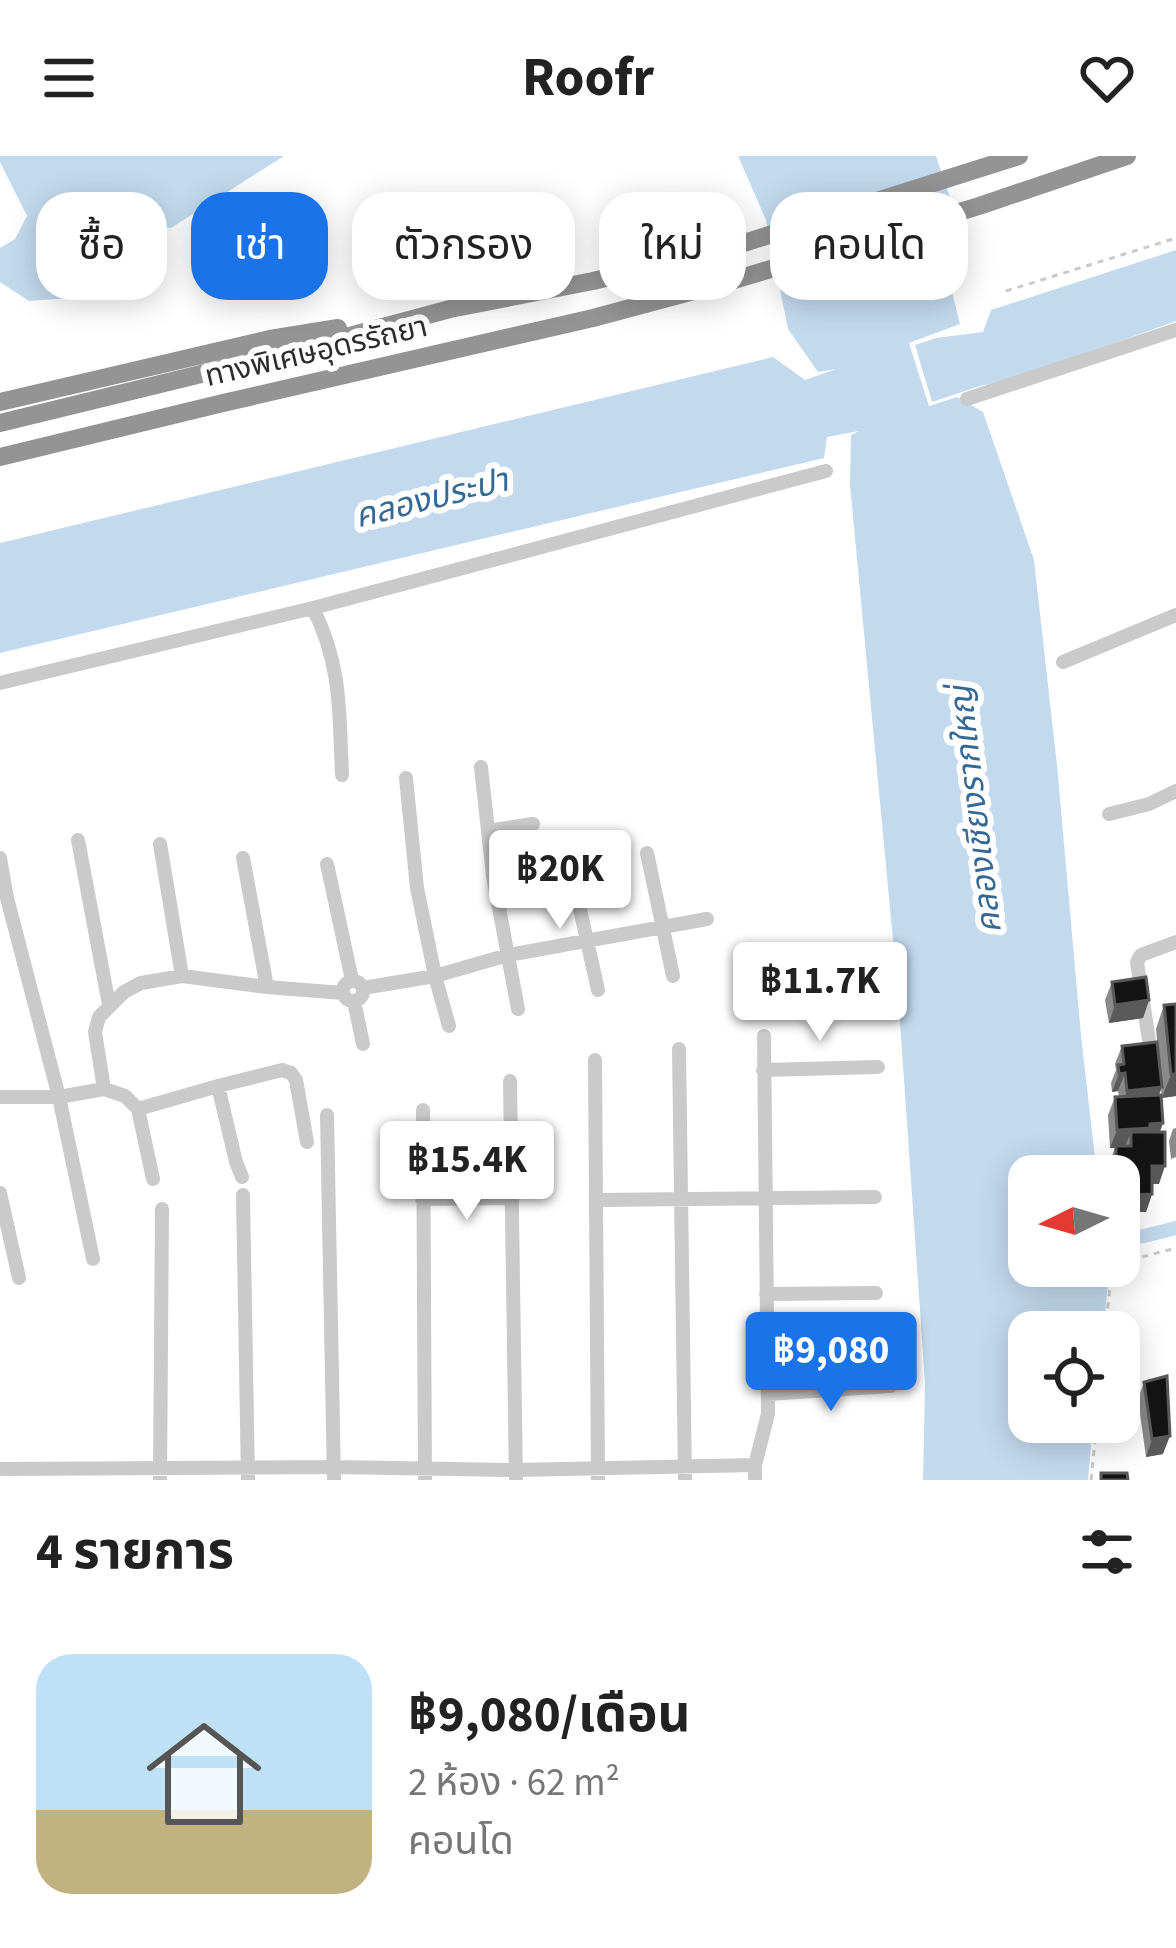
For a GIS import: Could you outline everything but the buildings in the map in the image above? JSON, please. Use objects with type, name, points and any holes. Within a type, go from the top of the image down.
[{"type":"highway","name":"ทางพิเศษอุดรรัถยา","points":[[0,423],[449,308],[593,281],[728,248],[1019,156]]},
{"type":"highway","name":"ทางพิเศษอุดรรัถยา","points":[[0,457],[592,318],[979,206],[1127,156]]},
{"type":"highway","points":[[0,402],[270,339],[449,308]]},
{"type":"street","points":[[967,399],[1176,329]]},
{"type":"street","points":[[0,683],[313,608],[826,471]]},
{"type":"street","points":[[313,608],[338,680],[342,776]]},
{"type":"street","points":[[1063,662],[1176,615]]},
{"type":"street","points":[[481,766],[493,876],[518,1009]]},
{"type":"street","points":[[406,778],[416,888],[449,1026]]},
{"type":"street","points":[[1109,814],[1176,791]]},
{"type":"street","points":[[488,831],[532,824]]},
{"type":"street","points":[[78,840],[109,1005]]},
{"type":"street","points":[[160,844],[182,976]]},
{"type":"street","points":[[647,853],[674,976]]},
{"type":"street","points":[[0,858],[4,899],[59,1097],[94,1259]]},
{"type":"street","points":[[243,858],[267,987]]},
{"type":"street","points":[[569,863],[598,990]]},
{"type":"street","points":[[327,864],[363,1044]]},
{"type":"street","points":[[104,1089],[95,1032],[99,1017],[124,992],[141,983],[182,976],[353,991],[706,919]]},
{"type":"street","points":[[1153,1069],[1137,962],[1141,955],[1176,944]]},
{"type":"street","points":[[0,1469],[160,1474],[755,1472],[766,1428],[768,1394],[764,1036]]},
{"type":"street","points":[[680,1049],[685,1473]]},
{"type":"street","points":[[595,1060],[598,1474]]},
{"type":"street","points":[[763,1070],[878,1067]]},
{"type":"street","points":[[138,1109],[282,1070],[296,1080],[307,1142]]},
{"type":"street","points":[[510,1082],[516,1475]]},
{"type":"street","points":[[218,1085],[242,1177]]},
{"type":"street","points":[[0,1097],[59,1097],[104,1089],[125,1096],[138,1109],[153,1179]]},
{"type":"street","points":[[423,1110],[424,1474]]},
{"type":"street","points":[[327,1115],[334,1473]]},
{"type":"street","points":[[0,1193],[19,1278]]},
{"type":"street","points":[[243,1195],[248,1474]]},
{"type":"street","points":[[597,1200],[874,1197]]},
{"type":"street","points":[[422,1199],[512,1198]]},
{"type":"street","points":[[160,1474],[162,1209]]},
{"type":"street","points":[[766,1294],[876,1293]]},
{"type":"street","points":[[768,1394],[891,1386]]},
{"type":"path","points":[[1006,291],[1176,238]]},
{"type":"path","points":[[1140,1258],[1176,1248]]},
{"type":"path","points":[[1091,1480],[1094,1443]]},
{"type":"water","points":[[0,156],[284,156],[228,192],[191,192],[191,215],[171,228],[167,228],[167,192],[36,192],[36,300],[43,300],[29,301],[0,282],[0,248],[15,239],[27,216]]},
{"type":"water","points":[[738,156],[936,156],[948,192],[770,192],[770,240]]},
{"type":"water","points":[[1176,250],[1176,321],[1000,384],[932,402],[915,345],[983,332],[991,310]]},
{"type":"water","points":[[782,300],[954,300],[960,324],[909,343],[929,406],[957,397],[983,412],[1034,560],[1095,1155],[1008,1155],[1008,1287],[1108,1287],[1105,1311],[1008,1311],[1008,1443],[1091,1443],[1088,1480],[923,1480],[925,1383],[898,993],[850,485],[851,435],[859,431],[827,437],[824,458],[0,653],[0,543],[773,357],[805,380],[836,369],[818,372],[788,329]]},
{"type":"waterway","points":[[1140,1236],[1176,1228]]},
{"type":"water label","name":"คลองประปา","points":[[431,497]]},
{"type":"water label","name":"คลองเชียงรากใหญ่","points":[[974,810]]}]
